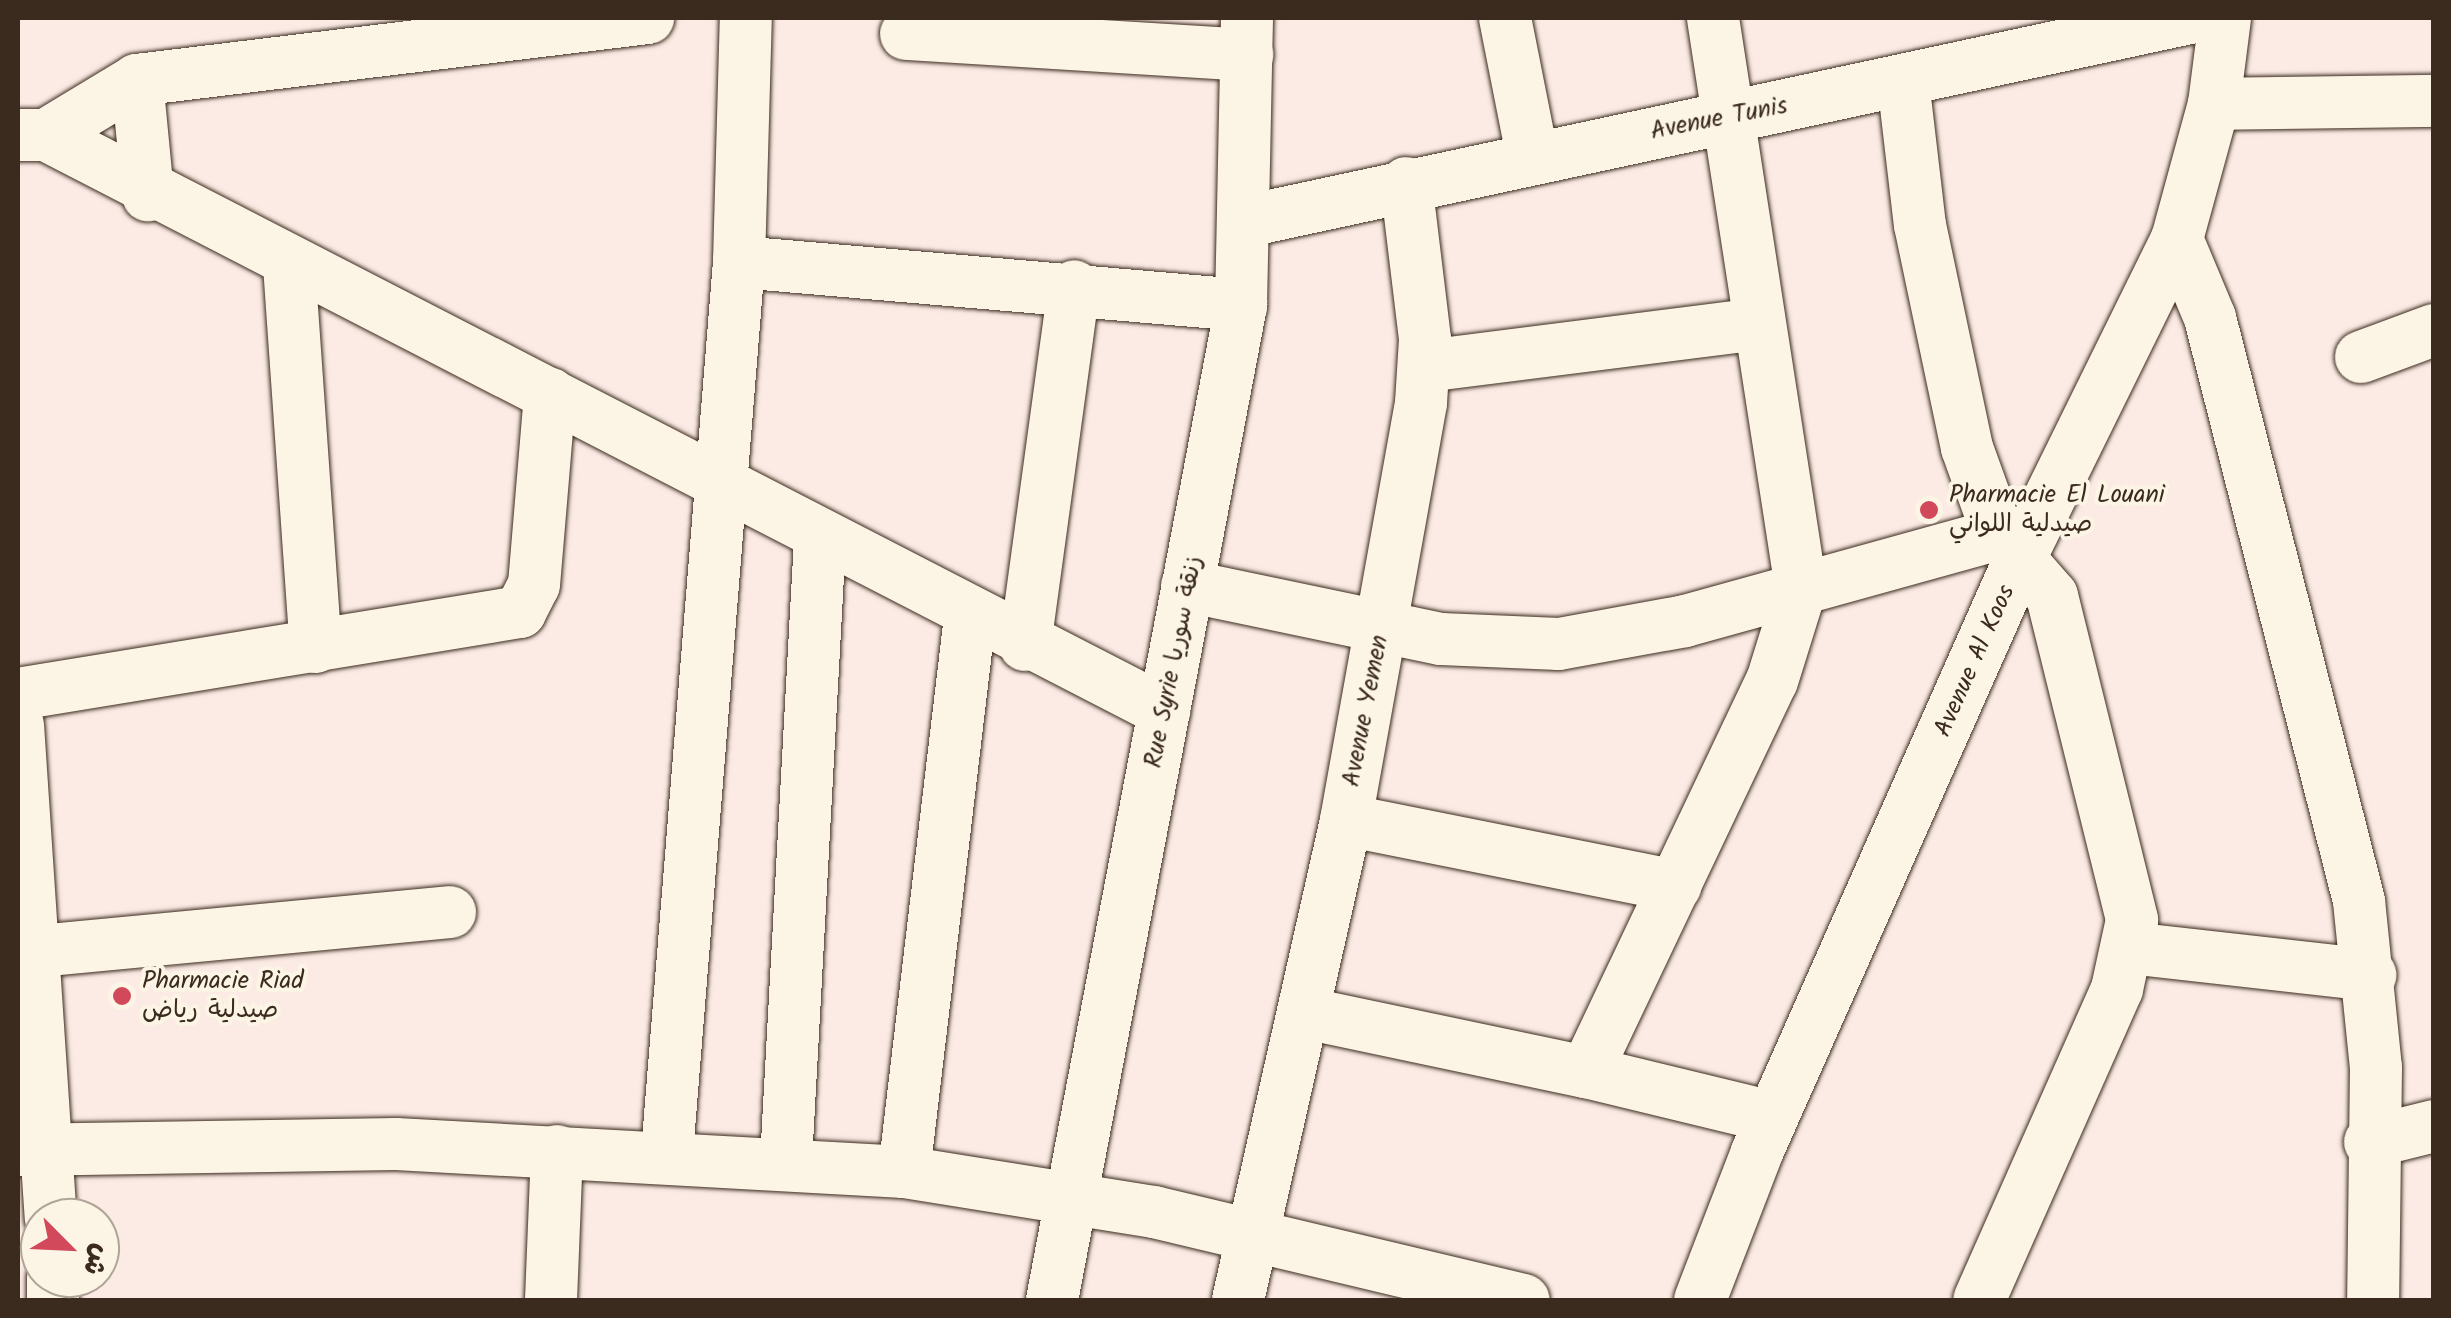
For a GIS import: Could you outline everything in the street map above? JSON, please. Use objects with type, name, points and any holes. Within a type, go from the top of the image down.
[{"type":"street","points":[[32,135],[137,80],[648,18]]},
{"type":"street","points":[[667,1153],[740,262],[746,18]]},
{"type":"street","points":[[1504,18],[1532,154]]},
{"type":"street","points":[[1586,1072],[1772,681],[1801,588],[1714,18]]},
{"type":"street","name":"Avenue Tunis","points":[[1246,221],[1532,154],[1902,81],[2023,32],[2190,18]]},
{"type":"street","name":"Avenue Al Koos","points":[[1700,1300],[2010,544],[2177,239],[2214,104],[2225,18]]},
{"type":"street","points":[[906,34],[1247,36]]},
{"type":"street","name":"Rue Syrie زنقة سوريا","points":[[1052,1300],[1242,304],[1247,36]]},
{"type":"street","points":[[137,80],[148,195]]},
{"type":"street","points":[[1902,81],[1950,379],[2010,544],[2052,596],[2075,667],[2127,880],[2130,948],[1979,1300]]},
{"type":"street","points":[[2214,104],[2434,100]]},
{"type":"street","points":[[32,135],[720,481],[820,540],[970,618],[1164,711]]},
{"type":"street","name":"Avenue Yemen","points":[[1238,1300],[1346,820],[1426,366],[1406,184]]},
{"type":"street","points":[[2177,239],[2220,356],[2370,975],[2373,1300]]},
{"type":"street","points":[[740,262],[1074,286],[1242,304]]},
{"type":"street","points":[[289,264],[316,647]]},
{"type":"street","points":[[1025,645],[1074,286]]},
{"type":"street","points":[[1426,366],[1760,324]]},
{"type":"street","points":[[2361,357],[2434,330]]},
{"type":"street","points":[[18,694],[520,612],[534,585],[550,394]]},
{"type":"street","points":[[786,1161],[820,540]]},
{"type":"street","points":[[1187,586],[1381,630],[1559,644],[2010,544]]},
{"type":"street","points":[[904,1172],[970,618]]},
{"type":"street","points":[[18,725],[32,1148],[46,1198]]},
{"type":"street","points":[[1346,820],[1675,886]]},
{"type":"street","points":[[26,952],[450,912]]},
{"type":"street","points":[[2130,948],[2370,975]]},
{"type":"street","points":[[1305,1013],[1586,1072],[1772,1118]]},
{"type":"street","points":[[2370,1142],[2434,1126]]},
{"type":"street","points":[[32,1148],[667,1153],[904,1172],[1072,1198],[1251,1233],[1524,1300]]},
{"type":"street","points":[[551,1300],[557,1151]]},
{"type":"place","name":"Pharmacie El Louani صيدلية اللواني","points":[[1929,510]]},
{"type":"place","name":"Pharmacie Riad صيدلية رياض","points":[[122,996]]}]
